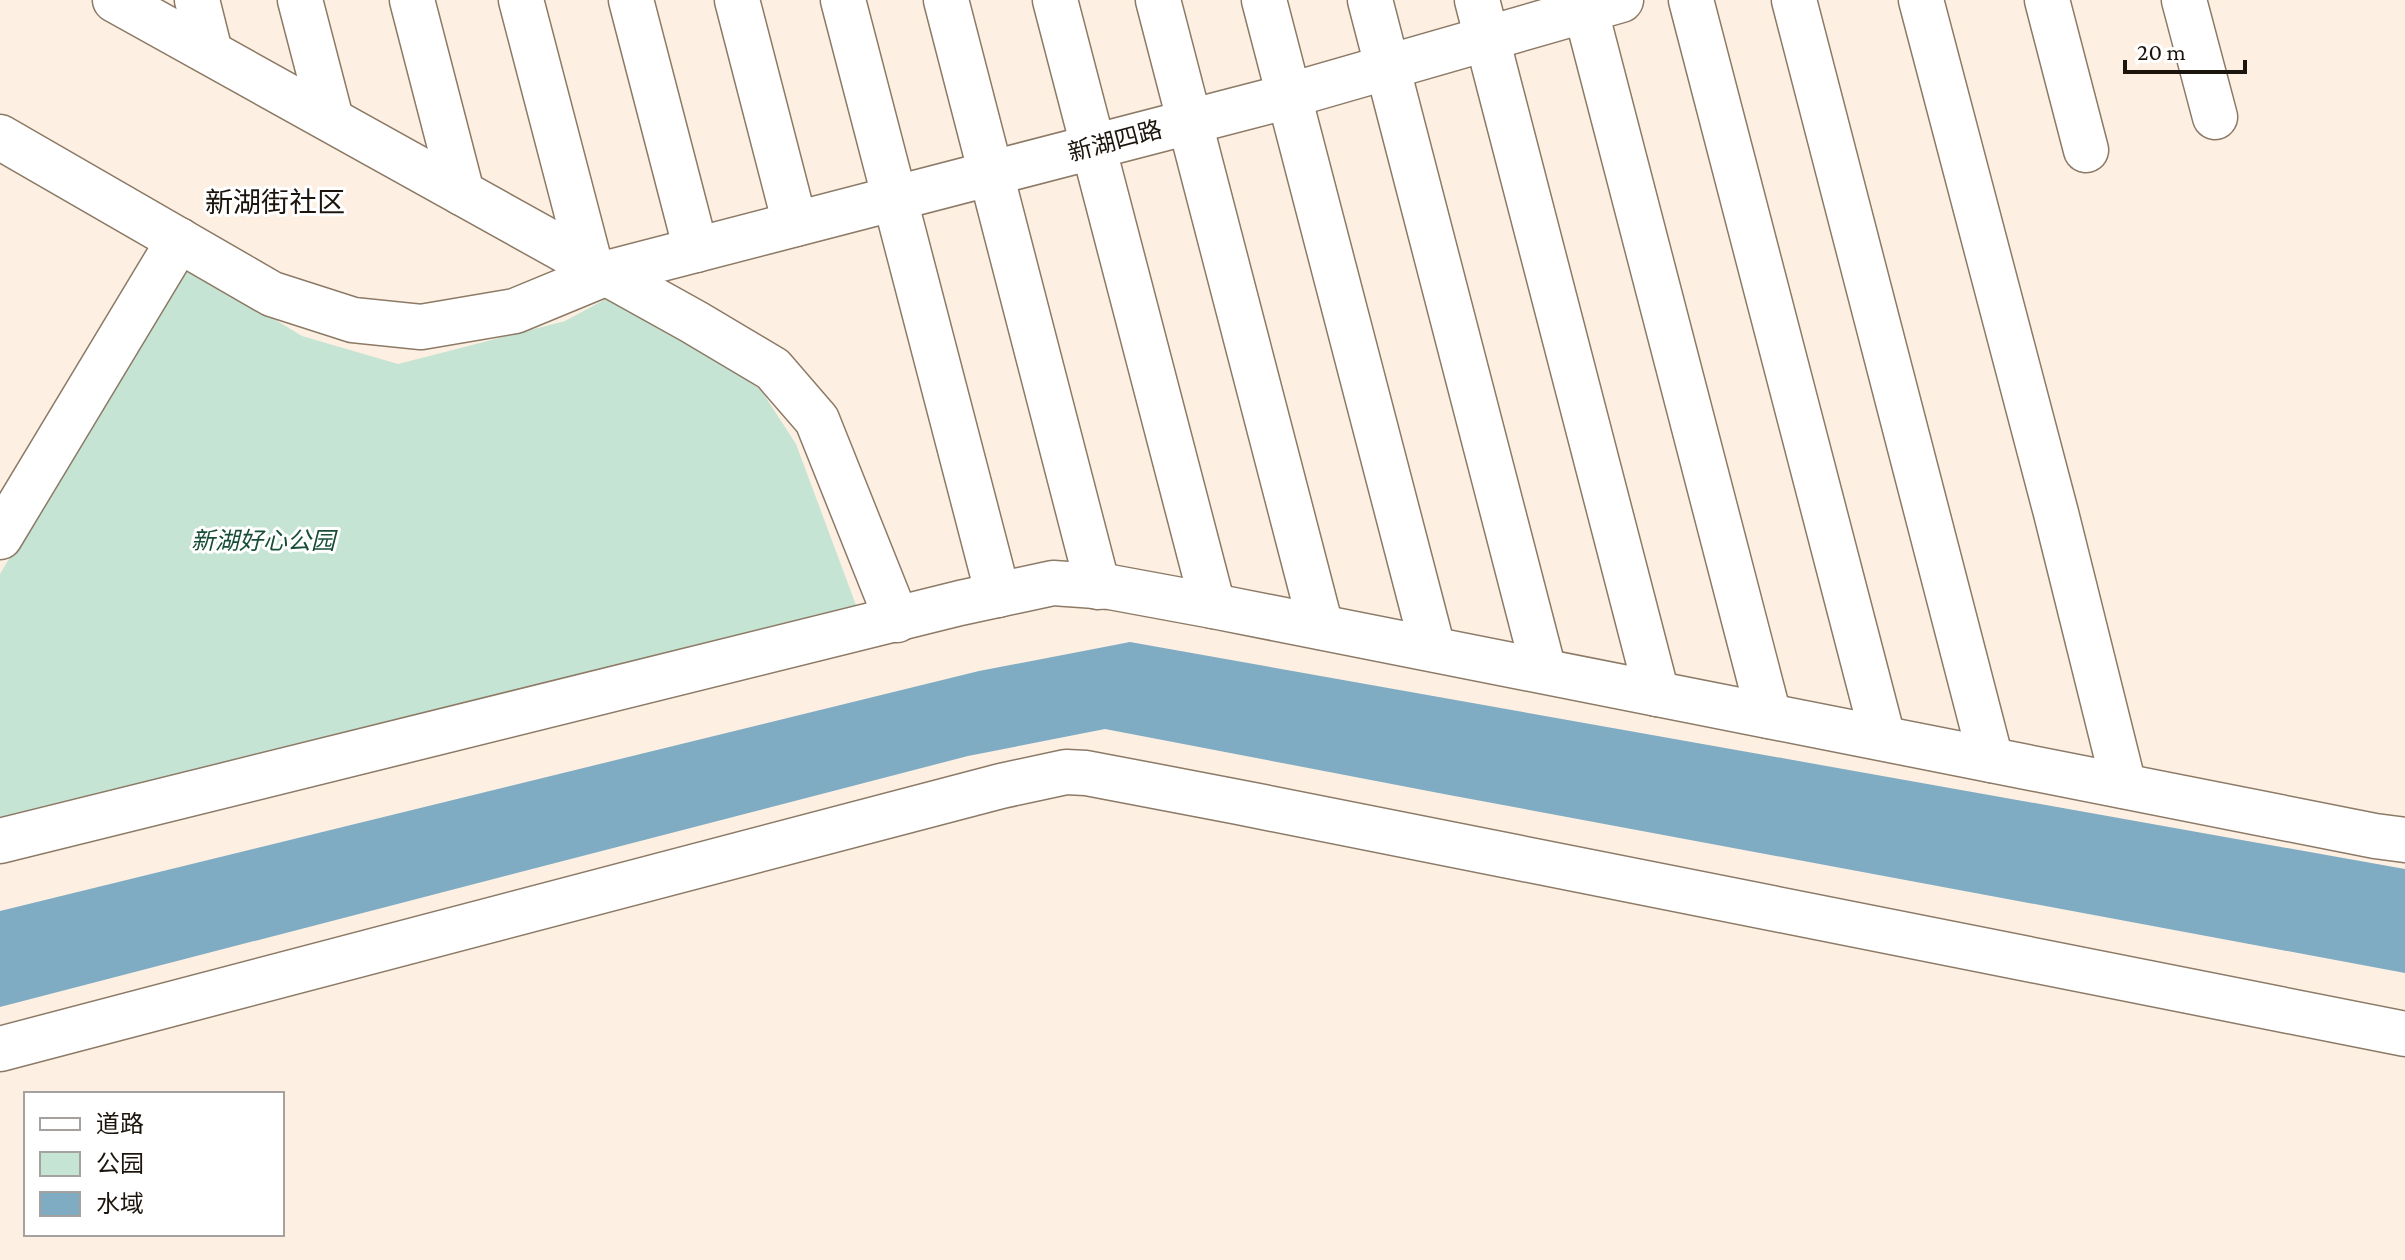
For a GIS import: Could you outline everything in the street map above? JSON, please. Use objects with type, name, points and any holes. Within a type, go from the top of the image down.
[{"type":"street","points":[[115,0],[773,369],[817,420],[897,620]]},
{"type":"street","points":[[197,0],[210,52]]},
{"type":"street","points":[[300,0],[331,119]]},
{"type":"street","points":[[412,0],[462,193]]},
{"type":"street","points":[[521,0],[598,269]]},
{"type":"street","points":[[631,0],[696,250]]},
{"type":"street","points":[[737,0],[795,224]]},
{"type":"street","points":[[843,0],[998,595]]},
{"type":"street","points":[[946,0],[1098,587]]},
{"type":"street","points":[[1055,0],[1213,606]]},
{"type":"street","points":[[1158,0],[1321,627]]},
{"type":"street","points":[[1264,0],[1433,649]]},
{"type":"street","points":[[1370,0],[1544,671]]},
{"type":"street","points":[[1691,0],[1883,738]]},
{"type":"street","points":[[1794,0],[1991,760]]},
{"type":"street","points":[[1921,0],[2124,786]]},
{"type":"street","points":[[2047,0],[2086,150]]},
{"type":"street","points":[[2184,0],[2215,117]]},
{"type":"street","points":[[1596,3],[1769,716]]},
{"type":"street","name":"新湖四路","points":[[0,137],[272,294],[353,320],[421,327],[515,311],[598,269],[696,250],[1289,96],[1388,67],[1482,19],[1596,3]]},
{"type":"street","points":[[1482,19],[1657,694]]},
{"type":"street","points":[[0,537],[179,240]]},
{"type":"street","points":[[0,841],[1053,583],[1098,587],[1213,606],[2405,840]]},
{"type":"street","points":[[0,1049],[939,802],[1066,772],[1086,773],[1254,805],[2405,1034]]},
{"type":"green space","name":"新湖好心公园","points":[[184,264],[302,336],[398,364],[565,321],[617,293],[761,390],[796,444],[856,605],[0,822],[0,574]]},
{"type":"water","points":[[1130,642],[2405,869],[2405,973],[1105,729],[968,756],[0,1007],[0,911],[979,671]]},
{"type":"district","name":"新湖街社区","points":[[275,202]]}]
